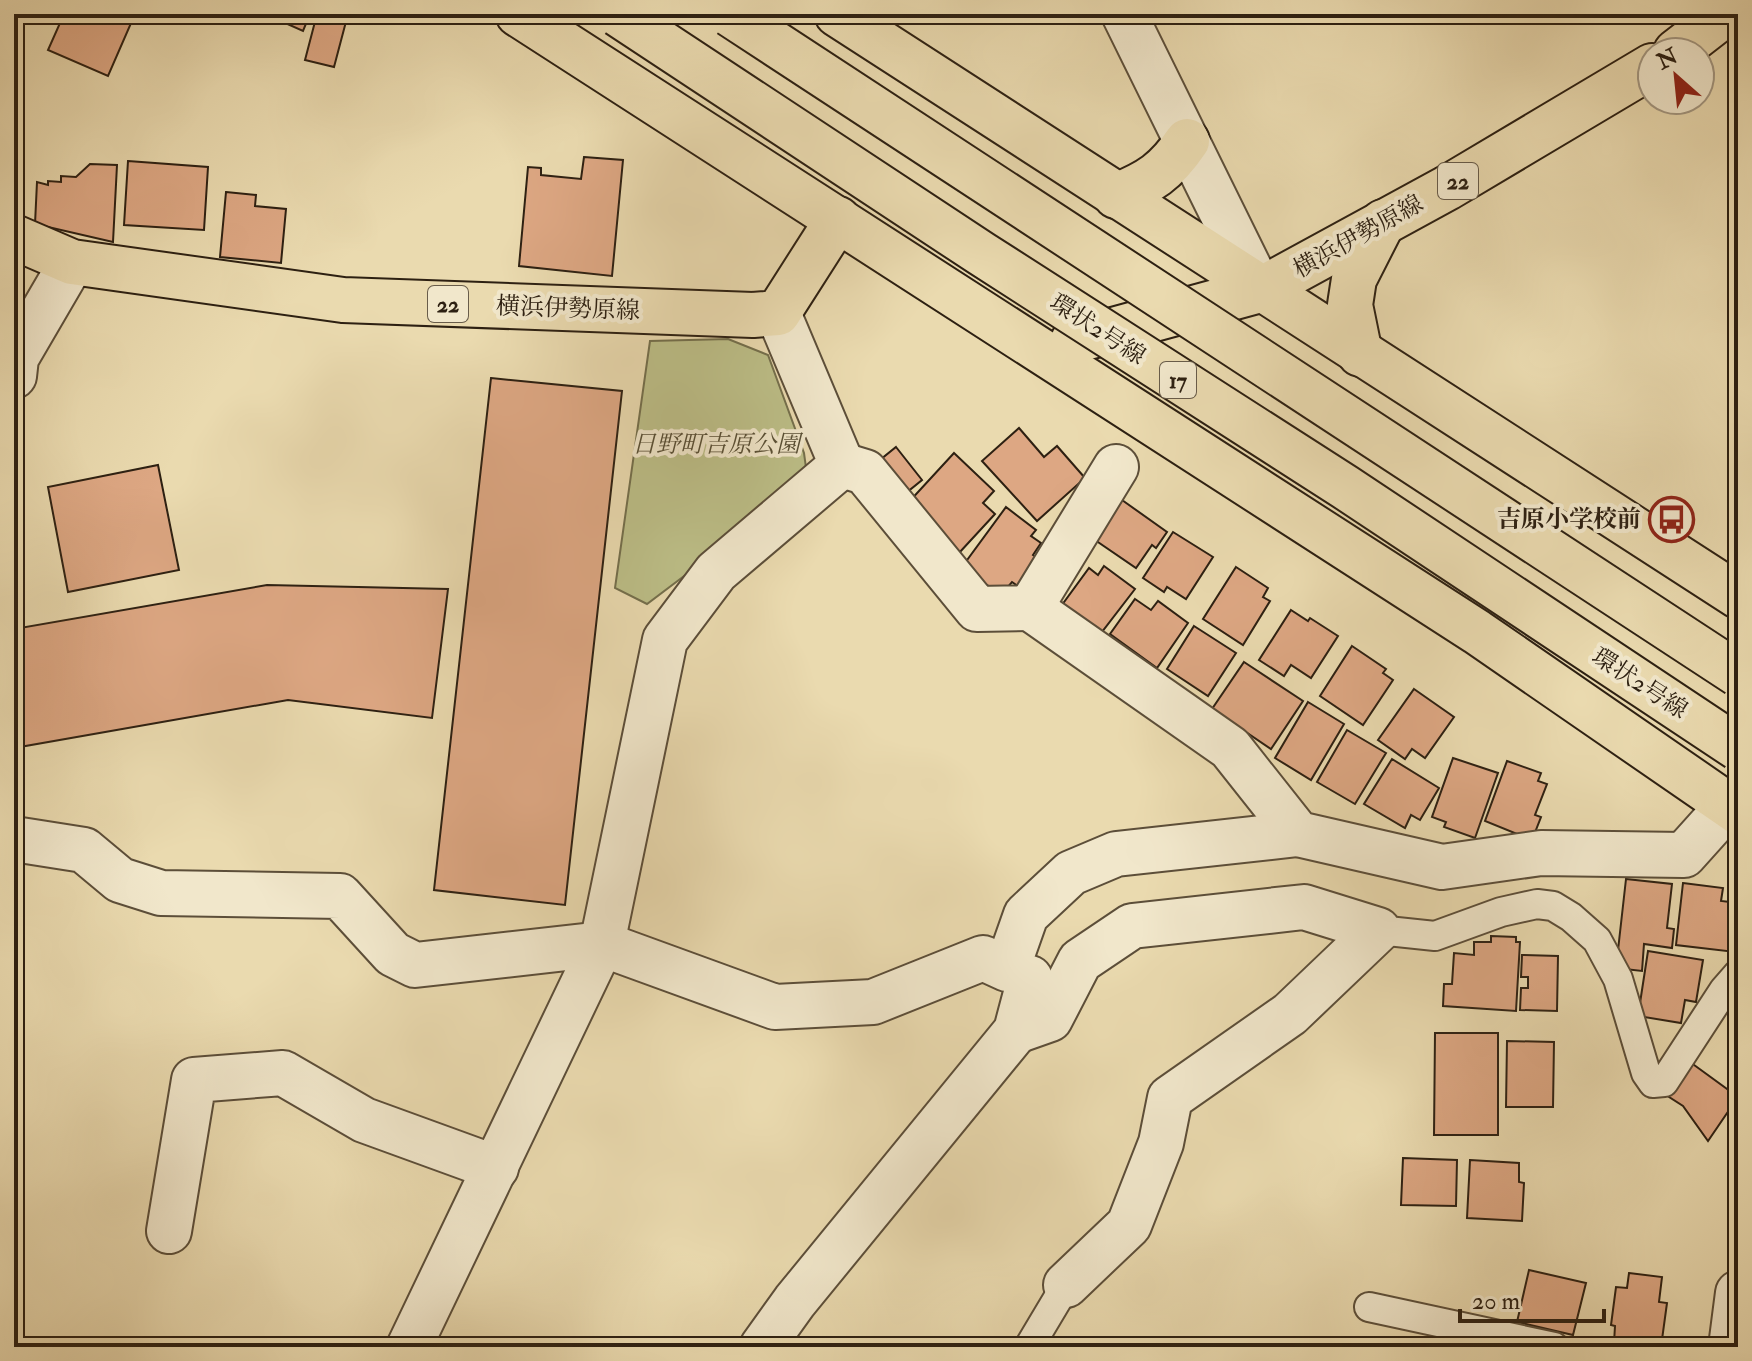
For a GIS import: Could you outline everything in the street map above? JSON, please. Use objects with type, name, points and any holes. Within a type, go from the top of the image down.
[{"type":"main road","points":[[518,14],[1477,632],[1733,809]]},
{"type":"main road","name":"環状2号線","points":[[618,14],[982,254],[1345,487],[1738,748]]},
{"type":"main road","points":[[730,14],[1738,674]]},
{"type":"main road","points":[[837,14],[1738,596]]},
{"type":"main road","points":[[1697,36],[1725,14]]},
{"type":"main road","name":"横浜伊勢原線","points":[[1040,350],[1260,290],[1447,188],[1636,76]]},
{"type":"main road","points":[[1116,196],[1146,184],[1171,165],[1187,141]]},
{"type":"main road","points":[[778,313],[838,219]]},
{"type":"main road","points":[[1360,354],[1350,305],[1354,279],[1383,222]]},
{"type":"main road","name":"横浜伊勢原線","points":[[14,237],[72,262],[343,300],[753,315],[778,313]]},
{"type":"street","points":[[1124,14],[1260,290]]},
{"type":"street","points":[[14,376],[16,358],[72,262]]},
{"type":"street","points":[[778,313],[842,465]]},
{"type":"street","points":[[842,465],[865,472],[977,609],[1030,608],[1230,748],[1298,834]]},
{"type":"street","points":[[409,1347],[602,944],[665,640],[716,572],[842,465]]},
{"type":"street","points":[[1030,608],[1116,467]]},
{"type":"street","points":[[1016,1031],[1018,973],[1026,915],[1071,873],[1116,854],[1298,834],[1442,867],[1541,853],[1684,855],[1733,809]]},
{"type":"street","points":[[14,839],[84,850],[120,880],[161,893],[340,896],[393,954],[415,965],[602,944],[775,1007],[873,1002],[983,958],[1018,973]]},
{"type":"street","points":[[767,1346],[795,1301],[1016,1031],[1050,1019],[1080,961],[1132,926],[1304,907],[1378,930],[1290,1014],[1170,1098],[1161,1143],[1129,1225],[1066,1285]]},
{"type":"street","points":[[169,1231],[194,1080],[283,1073],[364,1120],[496,1168]]},
{"type":"street","points":[[1731,1347],[1738,1293]]},
{"type":"lane","points":[[1378,930],[1435,936],[1501,912],[1537,904],[1553,906],[1597,940],[1618,979],[1646,1073],[1653,1083],[1664,1082],[1724,990],[1738,974]]},
{"type":"lane","points":[[1029,1347],[1066,1285]]},
{"type":"lane","points":[[1369,1307],[1554,1347]]},
{"type":"green space","name":"日野町吉原公園","points":[[728,339],[768,355],[804,453],[807,475],[647,604],[615,588],[650,341]]},
{"type":"building","points":[[64,14],[135,14],[108,76],[48,50]]},
{"type":"building","points":[[265,14],[310,14],[303,31]]},
{"type":"building","points":[[317,14],[348,14],[334,67],[305,60]]},
{"type":"building","points":[[584,157],[623,160],[612,276],[519,266],[528,167],[541,168],[541,175],[581,179]]},
{"type":"building","points":[[128,161],[208,167],[204,230],[124,225]]},
{"type":"building","points":[[90,164],[117,165],[113,242],[35,224],[37,182],[48,185],[48,181],[61,182],[61,176],[76,177]]},
{"type":"building","points":[[226,192],[256,195],[255,206],[286,209],[281,263],[220,257]]},
{"type":"building","points":[[491,378],[622,391],[565,905],[434,890]]},
{"type":"building","points":[[1019,428],[1044,457],[1057,446],[1085,478],[1037,521],[982,461]]},
{"type":"building","points":[[896,447],[922,480],[901,497],[875,464]]},
{"type":"building","points":[[954,453],[994,491],[983,503],[995,514],[959,553],[907,504]]},
{"type":"building","points":[[158,465],[179,570],[68,592],[48,487]]},
{"type":"building","points":[[1122,500],[1167,532],[1156,548],[1152,545],[1136,568],[1095,540]]},
{"type":"building","points":[[1006,507],[1036,530],[1031,536],[1041,543],[1033,555],[1039,559],[1019,587],[1012,582],[1001,595],[962,567]]},
{"type":"building","points":[[1173,532],[1213,557],[1186,599],[1167,587],[1164,592],[1143,578]]},
{"type":"building","points":[[1104,566],[1135,589],[1098,637],[1059,609],[1089,568],[1098,575]]},
{"type":"building","points":[[1236,567],[1268,588],[1263,597],[1270,601],[1243,645],[1203,619]]},
{"type":"building","points":[[267,585],[448,589],[432,718],[288,700],[14,748],[14,629]]},
{"type":"building","points":[[1135,599],[1151,610],[1158,601],[1188,623],[1157,668],[1110,634]]},
{"type":"building","points":[[1291,610],[1338,636],[1311,678],[1291,665],[1284,676],[1259,660]]},
{"type":"building","points":[[1194,626],[1236,653],[1208,696],[1167,669]]},
{"type":"building","points":[[1352,646],[1386,669],[1383,673],[1393,680],[1363,725],[1320,696]]},
{"type":"building","points":[[1244,662],[1303,701],[1271,749],[1212,709]]},
{"type":"building","points":[[1414,689],[1454,717],[1425,758],[1412,749],[1405,759],[1378,740]]},
{"type":"building","points":[[1308,702],[1344,724],[1311,780],[1275,758]]},
{"type":"building","points":[[1347,730],[1386,753],[1355,804],[1317,782]]},
{"type":"building","points":[[1453,758],[1498,773],[1475,838],[1444,827],[1446,822],[1432,817]]},
{"type":"building","points":[[1392,759],[1439,788],[1420,820],[1411,815],[1405,828],[1364,804]]},
{"type":"building","points":[[1507,761],[1541,773],[1538,781],[1547,784],[1535,815],[1541,817],[1532,840],[1485,821]]},
{"type":"building","points":[[1626,879],[1672,884],[1667,928],[1674,929],[1672,948],[1644,944],[1642,971],[1616,968]]},
{"type":"building","points":[[1683,883],[1723,888],[1721,901],[1738,903],[1735,952],[1676,945]]},
{"type":"building","points":[[1491,936],[1516,937],[1516,942],[1520,942],[1516,1011],[1443,1006],[1444,984],[1452,984],[1454,953],[1474,955],[1474,942],[1491,942]]},
{"type":"building","points":[[1648,951],[1703,960],[1696,1002],[1685,1000],[1681,1023],[1638,1016]]},
{"type":"building","points":[[1522,955],[1558,956],[1557,1011],[1520,1010],[1521,988],[1528,988],[1528,977],[1521,977]]},
{"type":"building","points":[[1435,1033],[1498,1033],[1498,1135],[1434,1135]]},
{"type":"building","points":[[1507,1041],[1554,1042],[1553,1107],[1506,1107]]},
{"type":"building","points":[[1690,1062],[1738,1097],[1708,1141],[1683,1106],[1666,1095]]},
{"type":"building","points":[[1403,1158],[1457,1160],[1456,1206],[1401,1205]]},
{"type":"building","points":[[1470,1160],[1519,1163],[1519,1182],[1524,1183],[1522,1221],[1467,1218]]},
{"type":"building","points":[[1529,1270],[1586,1283],[1573,1335],[1517,1322]]},
{"type":"building","points":[[1629,1273],[1662,1277],[1659,1302],[1667,1303],[1661,1347],[1614,1343],[1615,1326],[1611,1325],[1616,1287],[1627,1288]]},
{"type":"place","name":"吉原小学校前","points":[[1672,519]]}]
